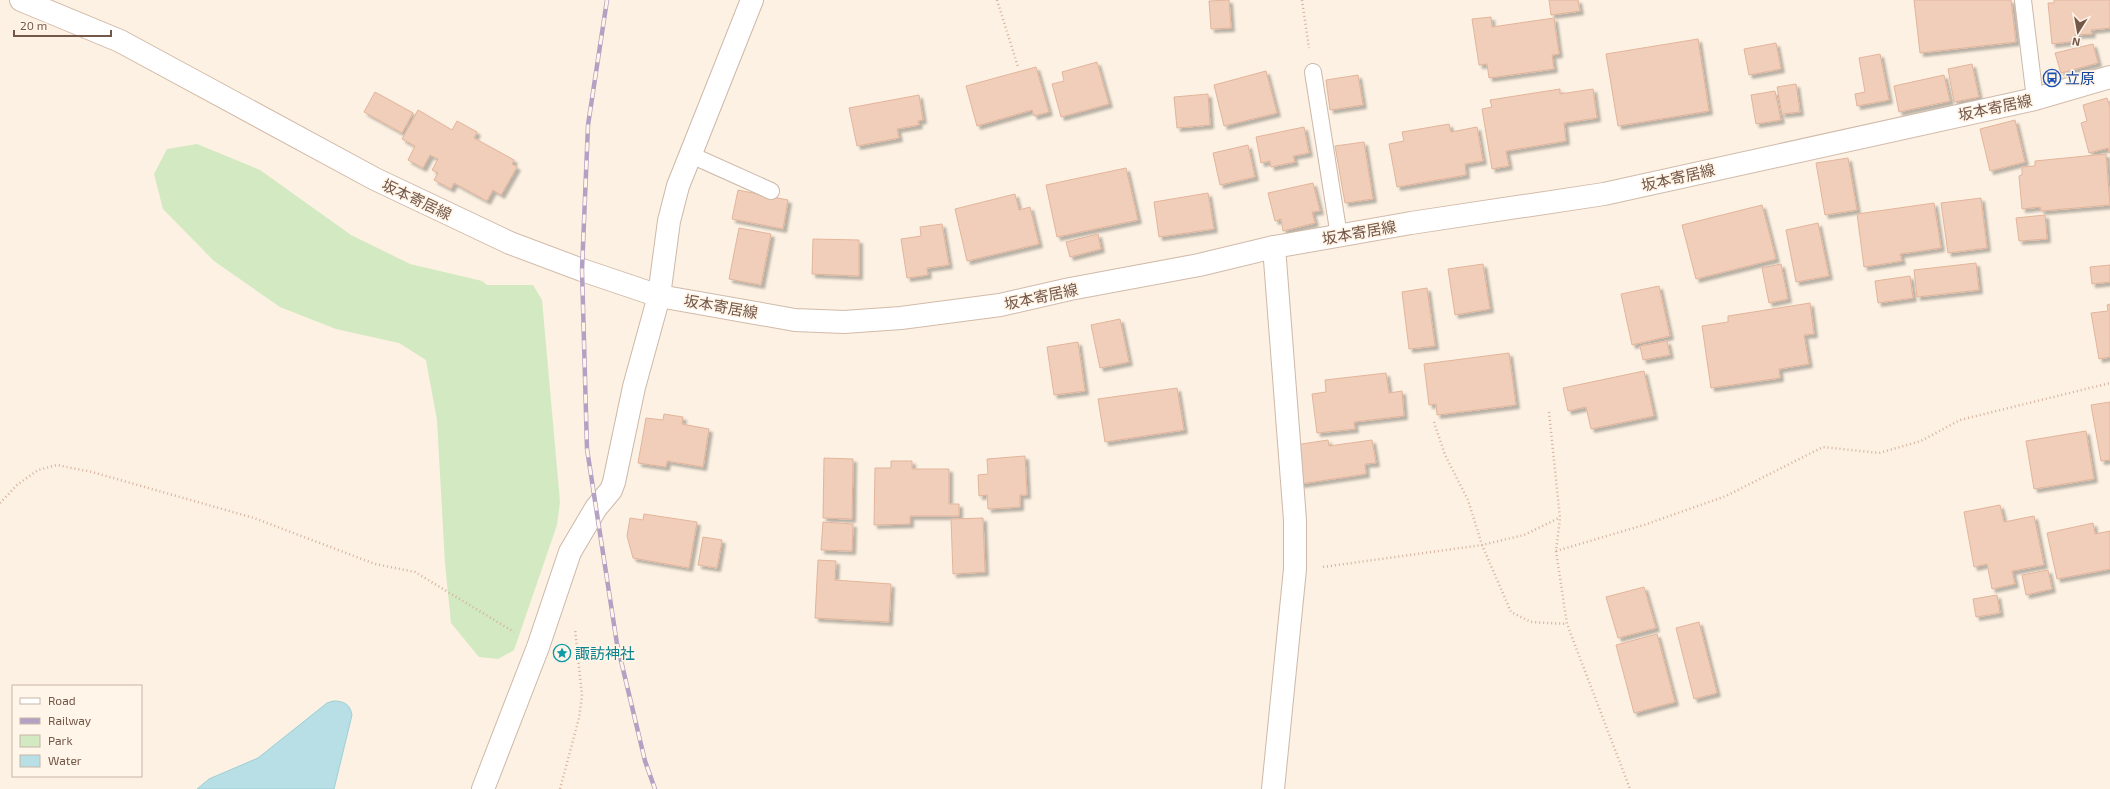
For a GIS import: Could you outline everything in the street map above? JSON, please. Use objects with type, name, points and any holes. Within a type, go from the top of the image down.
[{"type":"main road","name":"坂本寄居線","points":[[21,0],[120,41],[375,179],[510,242],[582,270],[660,296],[795,320],[844,322],[900,318],[1000,305],[1070,289],[1199,265],[1274,247],[1411,223],[1604,194],[2035,99],[2110,77]]},
{"type":"main road","points":[[483,789],[538,647],[555,592],[577,538],[596,508],[611,490],[614,482],[634,387],[660,296],[669,221],[678,186],[752,0]]},
{"type":"main road","points":[[1273,789],[1295,569],[1295,520],[1274,247]]},
{"type":"lane","points":[[2023,0],[2035,99]]},
{"type":"lane","points":[[1313,72],[1339,236]]},
{"type":"lane","points":[[691,155],[771,192]]},
{"type":"path","points":[[997,0],[1018,67]]},
{"type":"path","points":[[1302,0],[1313,72]]},
{"type":"path","points":[[1556,551],[1644,525],[1726,496],[1823,448],[1879,454],[1921,441],[1960,420],[2110,383]]},
{"type":"path","points":[[1549,412],[1560,518],[1556,551],[1567,624],[1630,789]]},
{"type":"path","points":[[1434,422],[1444,455],[1468,500],[1482,545],[1511,612],[1531,622],[1567,624]]},
{"type":"path","points":[[0,503],[17,485],[38,470],[57,465],[92,472],[254,518],[375,564],[415,572],[538,647]]},
{"type":"path","points":[[1295,569],[1335,566],[1482,545],[1524,535],[1560,518]]},
{"type":"path","points":[[555,592],[574,622],[582,696],[579,718],[560,789]]},
{"type":"green space","points":[[197,144],[260,170],[351,235],[410,264],[482,281],[487,285],[533,285],[542,300],[560,502],[557,525],[514,650],[498,659],[479,657],[451,623],[445,564],[437,420],[426,360],[399,343],[336,329],[280,307],[214,261],[163,209],[154,174],[167,149]]},
{"type":"water","points":[[333,701],[346,704],[350,708],[352,715],[334,789],[197,789],[209,779],[258,758],[327,703]]},
{"type":"building","points":[[1229,0],[1231,28],[1211,29],[1209,1]]},
{"type":"building","points":[[1549,0],[1578,0],[1580,11],[1551,15]]},
{"type":"building","points":[[1914,0],[2011,0],[2016,42],[1920,53]]},
{"type":"building","points":[[2054,0],[2110,0],[2110,28],[2091,30],[2092,34],[2075,35],[2076,41],[2052,44],[2048,3],[2054,3]]},
{"type":"building","points":[[1491,17],[1492,27],[1554,18],[1559,54],[1552,55],[1554,69],[1489,78],[1487,64],[1479,65],[1472,19]]},
{"type":"building","points":[[1698,39],[1709,111],[1618,126],[1606,54]]},
{"type":"building","points":[[1776,43],[1781,69],[1749,75],[1744,49]]},
{"type":"building","points":[[2093,44],[2098,63],[2061,73],[2055,53]]},
{"type":"building","points":[[1880,54],[1889,100],[1857,106],[1855,94],[1865,92],[1859,58]]},
{"type":"building","points":[[1097,62],[1109,104],[1061,117],[1052,84],[1064,81],[1062,72]]},
{"type":"building","points":[[1972,64],[1979,97],[1954,102],[1948,69]]},
{"type":"building","points":[[1036,67],[1049,112],[1034,116],[1032,110],[977,126],[966,86]]},
{"type":"building","points":[[1266,71],[1277,113],[1224,126],[1214,85]]},
{"type":"building","points":[[1358,75],[1363,105],[1330,110],[1326,80]]},
{"type":"building","points":[[1944,75],[1950,101],[1899,112],[1894,86]]},
{"type":"building","points":[[1796,84],[1800,112],[1782,114],[1777,87]]},
{"type":"building","points":[[1560,89],[1560,94],[1593,89],[1597,118],[1564,123],[1566,141],[1506,151],[1509,166],[1492,169],[1482,109],[1492,107],[1490,100]]},
{"type":"building","points":[[1775,91],[1781,120],[1756,124],[1751,95]]},
{"type":"building","points":[[375,92],[413,113],[402,133],[364,112]]},
{"type":"building","points":[[1208,94],[1210,125],[1177,128],[1174,97]]},
{"type":"building","points":[[919,95],[923,120],[918,121],[919,125],[897,129],[899,138],[857,146],[849,108]]},
{"type":"building","points":[[2107,98],[2110,107],[2110,153],[2108,148],[2089,153],[2081,123],[2087,121],[2083,105]]},
{"type":"building","points":[[418,110],[452,130],[457,121],[477,132],[474,138],[514,160],[512,164],[517,167],[501,195],[493,190],[487,201],[454,183],[451,189],[434,180],[438,173],[432,170],[438,159],[430,155],[423,168],[408,160],[415,146],[402,139]]},
{"type":"building","points":[[2015,120],[2025,162],[1990,171],[1980,129]]},
{"type":"building","points":[[1449,124],[1451,132],[1477,127],[1483,161],[1465,164],[1466,175],[1397,187],[1389,144],[1404,141],[1402,132]]},
{"type":"building","points":[[1304,127],[1309,153],[1293,156],[1295,162],[1271,167],[1270,161],[1261,163],[1256,137]]},
{"type":"building","points":[[1364,142],[1373,199],[1345,203],[1335,146]]},
{"type":"building","points":[[1248,145],[1255,177],[1220,185],[1213,153]]},
{"type":"building","points":[[2106,154],[2110,205],[2041,211],[2040,207],[2022,209],[2019,176],[2022,175],[2022,167],[2035,166],[2035,161]]},
{"type":"building","points":[[1848,158],[1857,210],[1825,215],[1816,163]]},
{"type":"building","points":[[1126,168],[1138,220],[1057,237],[1046,185]]},
{"type":"building","points":[[1313,183],[1320,211],[1312,212],[1315,223],[1283,231],[1281,219],[1275,221],[1268,193]]},
{"type":"building","points":[[738,190],[788,200],[783,229],[732,219]]},
{"type":"building","points":[[1208,193],[1214,229],[1159,237],[1154,202]]},
{"type":"building","points":[[1015,194],[1019,210],[1030,207],[1039,244],[967,261],[955,209]]},
{"type":"building","points":[[1981,198],[1987,248],[1948,253],[1941,203]]},
{"type":"building","points":[[1934,203],[1941,248],[1900,254],[1902,261],[1864,267],[1857,214]]},
{"type":"building","points":[[1762,205],[1776,259],[1696,279],[1682,225]]},
{"type":"building","points":[[2045,215],[2047,239],[2019,241],[2016,218]]},
{"type":"building","points":[[1818,223],[1829,276],[1796,282],[1786,230]]},
{"type":"building","points":[[942,224],[949,265],[927,268],[928,275],[907,278],[901,239],[921,236],[920,227]]},
{"type":"building","points":[[739,228],[771,234],[761,285],[729,279]]},
{"type":"building","points":[[1098,234],[1101,249],[1070,257],[1066,242]]},
{"type":"building","points":[[813,239],[859,240],[859,276],[812,274]]},
{"type":"building","points":[[1976,263],[1979,290],[1917,297],[1914,270]]},
{"type":"building","points":[[1483,264],[1490,309],[1455,315],[1448,269]]},
{"type":"building","points":[[1781,264],[1788,299],[1769,303],[1762,268]]},
{"type":"building","points":[[2110,265],[2110,282],[2092,284],[2090,267]]},
{"type":"building","points":[[1910,276],[1913,298],[1878,303],[1875,281]]},
{"type":"building","points":[[1659,286],[1670,336],[1632,345],[1621,294]]},
{"type":"building","points":[[1427,288],[1435,346],[1409,349],[1402,292]]},
{"type":"building","points":[[1810,303],[1814,334],[1804,335],[1809,364],[1779,369],[1780,378],[1711,388],[1702,326],[1728,322],[1728,316]]},
{"type":"building","points":[[2110,304],[2110,357],[2099,359],[2091,313],[2108,311],[2107,305]]},
{"type":"building","points":[[1120,319],[1129,362],[1100,368],[1091,325]]},
{"type":"building","points":[[1667,341],[1670,355],[1643,360],[1640,346]]},
{"type":"building","points":[[1078,342],[1085,391],[1054,395],[1047,347]]},
{"type":"building","points":[[1509,353],[1516,405],[1437,415],[1436,404],[1429,405],[1424,364]]},
{"type":"building","points":[[1644,371],[1654,416],[1591,429],[1586,407],[1568,411],[1563,388]]},
{"type":"building","points":[[1386,373],[1389,393],[1402,391],[1404,416],[1354,422],[1355,429],[1317,433],[1312,394],[1326,392],[1325,380]]},
{"type":"building","points":[[1177,388],[1184,430],[1105,442],[1098,399]]},
{"type":"building","points":[[2110,402],[2110,460],[2101,461],[2091,405]]},
{"type":"building","points":[[664,414],[683,417],[682,424],[709,429],[703,467],[667,461],[666,467],[638,463],[646,418],[663,420]]},
{"type":"building","points":[[2086,431],[2094,479],[2034,489],[2026,441]]},
{"type":"building","points":[[1328,440],[1329,446],[1372,440],[1376,463],[1365,464],[1366,474],[1300,484],[1295,445]]},
{"type":"building","points":[[1025,456],[1027,495],[1020,495],[1020,507],[988,509],[987,495],[979,496],[978,475],[988,474],[987,459]]},
{"type":"building","points":[[824,458],[853,459],[852,519],[823,518]]},
{"type":"building","points":[[891,461],[912,461],[912,469],[949,469],[949,504],[959,504],[959,516],[910,516],[910,524],[874,525],[875,468],[891,468]]},
{"type":"building","points":[[2000,505],[2004,522],[2034,516],[2044,565],[2012,571],[2015,584],[1992,589],[1987,564],[1974,567],[1964,512]]},
{"type":"building","points":[[644,514],[697,522],[689,568],[633,558],[627,536],[630,518],[643,520]]},
{"type":"building","points":[[983,518],[985,572],[953,574],[951,519]]},
{"type":"building","points":[[823,522],[853,524],[852,551],[821,550]]},
{"type":"building","points":[[2093,523],[2095,534],[2110,531],[2110,569],[2057,579],[2047,533]]},
{"type":"building","points":[[703,537],[722,540],[717,568],[698,565]]},
{"type":"building","points":[[818,560],[836,561],[835,580],[891,584],[889,622],[815,618]]},
{"type":"building","points":[[2048,570],[2052,589],[2026,595],[2022,575]]},
{"type":"building","points":[[1644,587],[1656,628],[1618,638],[1606,597]]},
{"type":"building","points":[[1997,595],[2000,613],[1976,617],[1973,599]]},
{"type":"building","points":[[1699,622],[1717,693],[1694,699],[1676,628]]},
{"type":"building","points":[[1657,634],[1675,702],[1634,713],[1616,645]]},
{"type":"railway","points":[[607,0],[588,125],[582,270],[587,449],[617,644],[645,761],[655,789]]},
{"type":"place","name":"立原","points":[[2052,78]]},
{"type":"place","name":"諏訪神社","points":[[562,653]]}]
